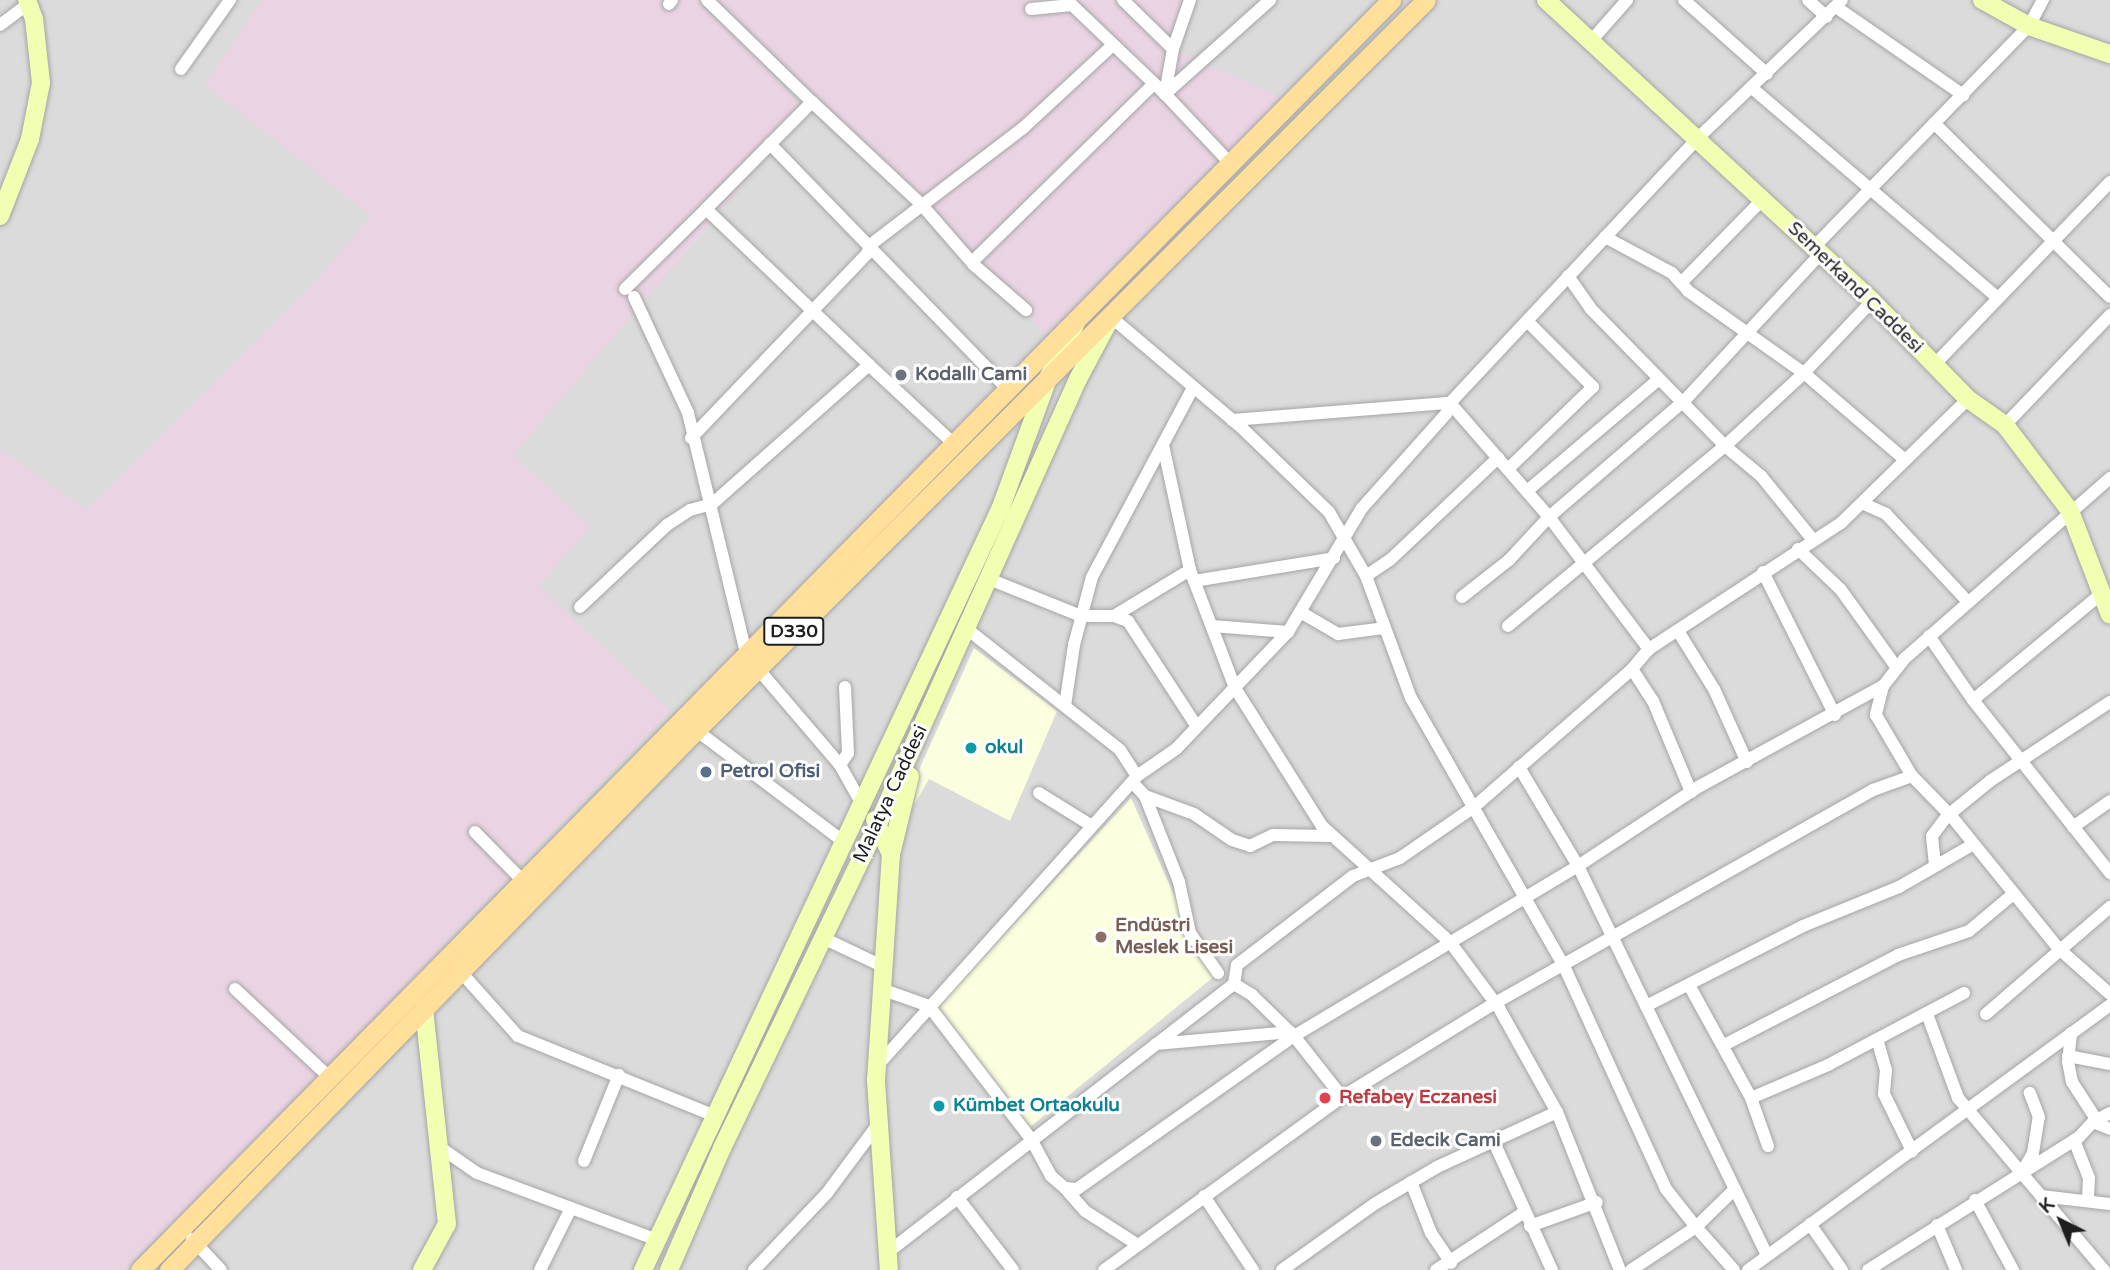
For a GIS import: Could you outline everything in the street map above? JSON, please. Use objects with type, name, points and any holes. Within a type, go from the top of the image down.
[{"type":"main road","name":"D330","points":[[140,1270],[522,880],[1111,317],[1426,0]]},
{"type":"main road","name":"D330","points":[[169,1270],[696,730],[752,662],[954,445],[1231,164],[1383,2]]},
{"type":"street","points":[[181,69],[230,0]]},
{"type":"street","points":[[706,0],[921,204],[972,262],[1026,310]]},
{"type":"street","points":[[1123,0],[1173,49]]},
{"type":"street","points":[[1165,94],[1173,49],[1190,0]]},
{"type":"street","points":[[1165,94],[1270,0]]},
{"type":"street","name":"Semerkand Caddesi","points":[[1546,0],[1872,301],[1968,400],[2004,425],[2070,511],[2106,601]]},
{"type":"street","points":[[1591,41],[1627,0]]},
{"type":"street","points":[[1684,0],[1767,74]]},
{"type":"street","points":[[1808,0],[1835,8],[1963,95]]},
{"type":"street","points":[[1982,0],[2029,26],[2110,54]]},
{"type":"street","points":[[1462,597],[1509,560],[1549,517],[1682,402],[1747,332],[1869,189],[2029,26],[2043,0]]},
{"type":"street","points":[[0,24],[28,2],[41,83],[30,139],[0,216]]},
{"type":"street","points":[[1031,9],[1074,2],[1231,164]]},
{"type":"street","points":[[877,1066],[1135,779],[1197,727],[1288,632],[1346,540],[1362,508],[1446,414],[1450,403],[1698,138],[1835,8]]},
{"type":"street","points":[[691,438],[867,254],[870,245],[1023,128],[1113,45]]},
{"type":"street","points":[[972,262],[1154,85]]},
{"type":"street","points":[[1752,88],[1998,298]]},
{"type":"street","points":[[812,102],[706,209],[630,293],[688,413],[691,438],[712,504],[752,662],[840,765],[862,804],[878,824],[891,855]]},
{"type":"street","points":[[1934,123],[2110,297]]},
{"type":"street","points":[[771,144],[1008,390]]},
{"type":"street","points":[[1934,365],[2110,182]]},
{"type":"street","points":[[1681,284],[1763,199]]},
{"type":"street","points":[[706,209],[954,445]]},
{"type":"street","points":[[1605,237],[1672,272],[1681,284],[1804,373],[1905,460]]},
{"type":"street","points":[[1568,276],[1590,308],[1725,446],[1761,476],[1813,541]]},
{"type":"street","points":[[1508,626],[1725,446],[1804,373],[1872,301]]},
{"type":"street","points":[[2004,425],[2110,315]]},
{"type":"street","points":[[1111,317],[1232,420],[1329,512],[1366,576],[1412,698],[1521,897],[1563,964],[1638,1133],[1666,1189],[1734,1270]]},
{"type":"street","name":"Malatya Caddesi","points":[[669,1270],[821,937],[878,824],[1067,404],[1111,317]]},
{"type":"street","points":[[643,1270],[1001,507],[1049,376],[1078,319]]},
{"type":"street","points":[[1508,469],[1593,387],[1527,321]]},
{"type":"street","points":[[580,607],[667,525],[690,510],[712,504],[869,365]]},
{"type":"street","points":[[1030,369],[1061,381],[1067,404]]},
{"type":"street","points":[[1527,491],[1659,379]]},
{"type":"street","points":[[1065,706],[1081,616],[1092,577],[1194,388]]},
{"type":"street","points":[[888,1261],[957,1197],[1234,984],[1237,965],[1353,876],[1371,872],[1400,858],[1474,807],[1632,670],[1650,649],[1864,504],[1905,460],[1968,400]]},
{"type":"street","points":[[1232,420],[1450,403]]},
{"type":"street","points":[[1450,403],[1549,517],[1650,649]]},
{"type":"street","points":[[1163,445],[1192,575],[1235,688],[1268,746],[1332,836],[1450,942],[1496,1003],[1557,1112],[1597,1202],[1620,1270]]},
{"type":"street","points":[[1366,576],[1390,560],[1498,458]]},
{"type":"street","points":[[1065,1188],[1077,1189],[1090,1183],[1292,1034],[1450,942],[1521,897],[1578,866],[1691,792],[1835,715],[1883,686],[1897,668],[1967,601],[2110,478]]},
{"type":"street","points":[[1864,504],[1886,514],[1967,601]]},
{"type":"street","points":[[1798,549],[1841,590],[1897,668]]},
{"type":"street","points":[[1114,616],[1192,575],[1335,558]]},
{"type":"street","points":[[1763,572],[1835,715]]},
{"type":"street","points":[[989,579],[1081,616],[1114,616],[1128,621],[1141,635],[1197,727]]},
{"type":"street","points":[[1973,700],[2106,601]]},
{"type":"street","points":[[1302,613],[1338,634],[1384,628]]},
{"type":"street","points":[[1212,626],[1288,632]]},
{"type":"street","points":[[967,629],[1119,750],[1145,796],[1179,882],[1190,933],[1218,973]]},
{"type":"street","points":[[1678,631],[1714,689],[1747,762]]},
{"type":"street","points":[[1929,636],[1973,700],[2110,873]]},
{"type":"street","points":[[1632,670],[1653,701],[1691,792]]},
{"type":"street","points":[[1883,686],[1876,715],[1912,776],[1950,815],[2012,895],[2058,948],[2110,994]]},
{"type":"street","points":[[840,765],[848,753],[845,688]]},
{"type":"street","points":[[1935,865],[1931,836],[1950,815],[2020,760],[2110,702]]},
{"type":"street","points":[[888,1261],[877,1066],[886,888],[891,855],[926,719]]},
{"type":"street","points":[[696,730],[844,842]]},
{"type":"street","points":[[1519,767],[1578,866],[1767,1255]]},
{"type":"street","points":[[1104,1270],[1342,1097],[1612,936],[1873,790],[1912,776]]},
{"type":"street","points":[[1040,793],[1092,826]]},
{"type":"street","points":[[1145,796],[1194,814],[1232,840],[1250,846],[1273,835],[1332,836]]},
{"type":"street","points":[[2073,827],[2110,801]]},
{"type":"street","points":[[862,804],[870,841],[886,888]]},
{"type":"street","points":[[475,832],[522,880]]},
{"type":"street","points":[[1646,1006],[1803,926],[1899,887],[1972,845]]},
{"type":"street","points":[[1724,1045],[1898,955],[1969,931],[2012,895]]},
{"type":"street","points":[[1986,1014],[2058,948],[2110,907]]},
{"type":"street","points":[[821,937],[882,966]]},
{"type":"street","points":[[460,971],[518,1036],[715,1116]]},
{"type":"street","points":[[1234,984],[1252,995],[1292,1034],[1342,1097]]},
{"type":"street","points":[[1689,985],[1751,1098],[1768,1146]]},
{"type":"street","points":[[235,989],[330,1078]]},
{"type":"street","points":[[881,989],[929,1006],[1031,1139],[1051,1176],[1084,1211],[1138,1245]]},
{"type":"street","points":[[1751,1098],[1877,1039],[1964,993]]},
{"type":"street","points":[[422,1270],[447,1224],[441,1147],[424,1008]]},
{"type":"street","points":[[1748,1270],[2071,1033],[2108,1011]]},
{"type":"street","points":[[1927,1014],[1958,1098],[2104,1270]]},
{"type":"street","points":[[2071,1033],[2068,1056],[2072,1082],[2093,1122],[2110,1129]]},
{"type":"street","points":[[1156,1044],[1292,1034]]},
{"type":"street","points":[[1877,1039],[1886,1069],[1884,1094],[1912,1151]]},
{"type":"street","points":[[2068,1056],[2110,1065]]},
{"type":"street","points":[[584,1161],[619,1075]]},
{"type":"street","points":[[2020,1172],[2033,1153],[2039,1117],[2030,1093]]},
{"type":"street","points":[[1282,1270],[1411,1182],[1493,1140],[1557,1112]]},
{"type":"street","points":[[1868,1270],[2074,1140],[2093,1122],[2110,1113]]},
{"type":"street","points":[[754,1270],[827,1193],[879,1123]]},
{"type":"street","points":[[1493,1140],[1523,1213],[1552,1270]]},
{"type":"street","points":[[2074,1140],[2089,1178],[2088,1199]]},
{"type":"street","points":[[441,1147],[477,1174],[657,1240]]},
{"type":"street","points":[[1411,1182],[1432,1233],[1451,1263]]},
{"type":"street","points":[[1631,1270],[1696,1227],[1735,1189]]},
{"type":"street","points":[[1204,1196],[1253,1270]]},
{"type":"street","points":[[2041,1196],[2088,1199],[2110,1204]]},
{"type":"street","points":[[957,1197],[1013,1270]]},
{"type":"street","points":[[1975,1200],[2013,1270]]},
{"type":"street","points":[[1530,1226],[1597,1202]]},
{"type":"street","points":[[540,1270],[571,1208]]},
{"type":"street","points":[[1436,1270],[1451,1263],[1523,1213]]},
{"type":"street","points":[[1810,1224],[1842,1270]]},
{"type":"street","points":[[1937,1225],[1956,1270]]},
{"type":"street","points":[[183,1228],[221,1270]]},
{"type":"shaded area","points":[[0,0],[2110,0],[2110,1270],[0,1270]]},
{"type":"shaded area","points":[[262,0],[1187,0],[1173,49],[1284,99],[1045,335],[1026,310],[812,102],[767,72],[806,111],[513,455],[590,527],[539,586],[670,711],[193,1204],[123,1270],[0,1270],[0,449],[86,510],[312,285],[371,216],[205,85]]},
{"type":"shaded area","points":[[974,648],[1057,711],[1010,821],[929,779],[914,805],[918,772]]},
{"type":"shaded area","name":"Endüstri Meslek Lisesi","points":[[1131,798],[1178,904],[1222,970],[1030,1127],[938,1006]]},
{"type":"place","name":"Kodallı Cami","points":[[901,375]]},
{"type":"place","name":"okul","points":[[971,748]]},
{"type":"place","name":"Petrol Ofisi","points":[[706,772]]},
{"type":"place","name":"Endüstri Meslek Lisesi","points":[[1101,937]]},
{"type":"place","name":"Refabey Eczanesi","points":[[1325,1098]]},
{"type":"place","name":"Kümbet Ortaokulu","points":[[939,1106]]},
{"type":"place","name":"Edecik Cami","points":[[1376,1141]]}]
